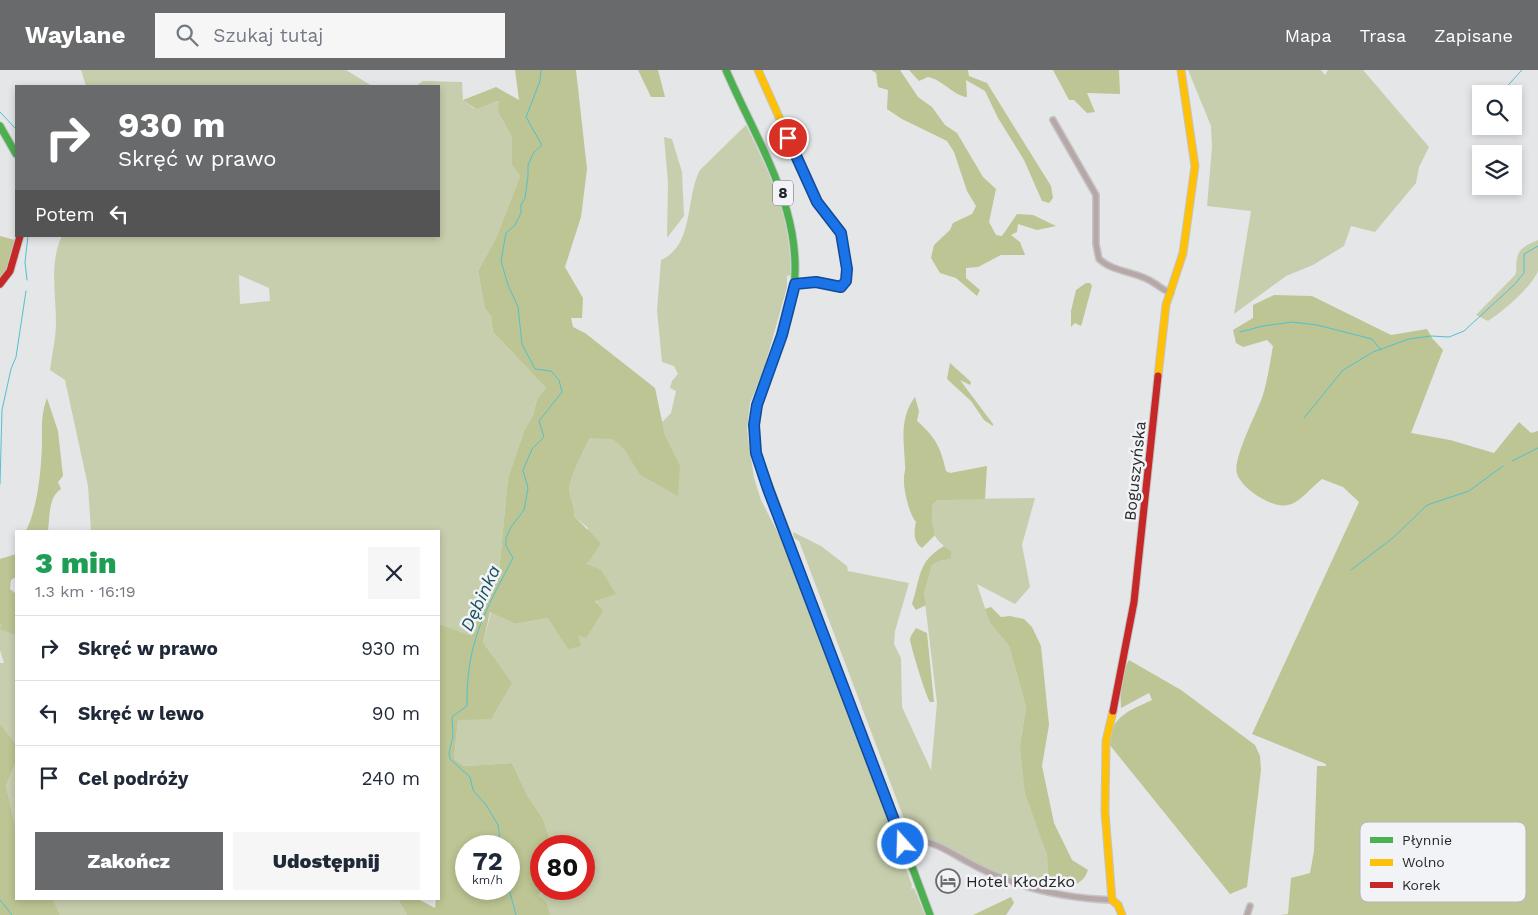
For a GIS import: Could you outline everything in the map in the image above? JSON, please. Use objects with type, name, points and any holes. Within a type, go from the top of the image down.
[{"type":"main road","name":"8","points":[[726,70],[780,184],[795,256],[795,284],[778,349],[757,405],[753,431],[756,453],[930,915]]},
{"type":"main road","points":[[758,70],[817,202],[838,227],[844,243],[847,269],[846,281],[843,286],[833,287],[816,282],[795,284]]},
{"type":"main road","name":"Boguszyńska","points":[[1112,900],[1105,812],[1105,753],[1122,652],[1134,602],[1166,305],[1183,253],[1195,166],[1181,70]]},
{"type":"main road","points":[[0,126],[15,152]]},
{"type":"main road","points":[[0,284],[10,271],[20,237]]},
{"type":"main road","points":[[1112,900],[1118,905],[1122,915]]},
{"type":"street","points":[[1053,120],[1096,195],[1096,244],[1099,259],[1108,265],[1147,279],[1163,291],[1171,292]]},
{"type":"street","points":[[902,843],[914,840],[932,844],[1012,884],[1061,895],[1112,900]]},
{"type":"street","points":[[1247,915],[1250,906]]},
{"type":"green space","points":[[81,70],[346,70],[370,85],[86,85]]},
{"type":"green space","points":[[515,70],[576,70],[587,169],[581,217],[565,267],[583,298],[582,318],[571,318],[573,327],[585,333],[655,388],[665,435],[680,465],[678,496],[639,474],[625,450],[613,439],[590,438],[575,470],[569,492],[574,508],[574,516],[601,543],[587,564],[601,570],[616,594],[595,601],[603,611],[586,638],[578,635],[581,646],[568,649],[548,618],[515,624],[490,612],[483,643],[512,683],[491,719],[458,720],[454,759],[464,766],[512,763],[527,795],[543,819],[548,835],[530,835],[530,900],[544,900],[547,902],[550,915],[407,915],[399,900],[420,900],[435,908],[436,900],[440,900],[440,624],[471,636],[480,601],[473,591],[499,572],[508,478],[524,431],[533,415],[537,399],[546,388],[493,332],[491,316],[485,309],[478,271],[497,236],[520,176],[512,165],[512,137],[498,112],[499,101],[476,109],[463,100],[496,87],[519,100]]},
{"type":"green space","points":[[638,70],[658,70],[665,97],[651,97]]},
{"type":"green space","points":[[871,70],[900,70],[918,97],[932,107],[945,125],[957,133],[983,177],[996,189],[989,222],[996,235],[1002,236],[1017,214],[1033,215],[1056,226],[1037,230],[1018,224],[1017,232],[1011,235],[1020,242],[1025,255],[1001,255],[978,267],[966,268],[966,278],[980,290],[977,296],[956,278],[940,273],[931,258],[934,245],[950,230],[953,223],[972,214],[976,206],[967,191],[954,152],[947,141],[902,119],[887,109],[888,90],[878,87],[876,73]]},
{"type":"green space","points":[[909,70],[968,70],[969,76],[987,83],[1051,186],[1053,198],[1049,203],[1042,201],[1024,160],[998,118],[985,91],[966,80],[967,97],[962,96],[939,81],[928,77],[919,81]]},
{"type":"green space","points":[[1053,70],[1119,70],[1120,94],[1087,93],[1095,112],[1087,113],[1074,100],[1069,100]]},
{"type":"green space","points":[[1188,70],[1321,70],[1325,75],[1328,70],[1363,70],[1429,147],[1419,167],[1416,183],[1375,232],[1351,226],[1344,246],[1313,265],[1286,276],[1234,314],[1251,211],[1207,206],[1212,147],[1211,126]]},
{"type":"green space","points":[[423,81],[462,82],[463,100],[475,109],[500,101],[498,112],[512,137],[512,165],[520,176],[497,236],[478,271],[485,309],[491,316],[493,332],[546,388],[537,399],[533,415],[524,431],[508,478],[499,572],[473,591],[480,601],[471,637],[440,624],[440,530],[91,530],[88,486],[65,380],[50,370],[56,328],[54,268],[62,237],[440,237],[440,85],[417,85]],"holes":[[[239,275],[269,288],[270,301],[240,304]]]},
{"type":"green space","points":[[746,125],[778,197],[788,235],[790,275],[787,276],[787,287],[764,369],[750,403],[747,430],[754,478],[761,500],[780,537],[818,631],[912,885],[911,889],[914,888],[925,915],[550,915],[547,902],[544,900],[595,900],[595,835],[548,835],[543,819],[527,795],[512,763],[464,766],[454,759],[458,720],[491,612],[515,624],[548,618],[586,637],[602,611],[596,602],[588,571],[588,528],[574,516],[569,489],[575,470],[590,438],[613,438],[625,449],[639,474],[680,465],[665,435],[662,422],[671,413],[676,391],[670,388],[672,381],[678,374],[674,366],[662,362],[657,310],[661,260],[672,253],[684,232],[695,181],[700,170]]},
{"type":"green space","points":[[664,137],[672,139],[682,172],[684,216],[667,238],[668,182]]},
{"type":"green space","points":[[0,236],[15,240],[6,273],[0,283]]},
{"type":"green space","points":[[1538,240],[1538,271],[1529,285],[1509,305],[1488,321],[1476,315],[1515,275],[1519,252]]},
{"type":"green space","points":[[1086,283],[1090,283],[1092,286],[1081,326],[1075,323],[1071,327],[1071,311],[1076,290]]},
{"type":"green space","points":[[1274,295],[1312,296],[1391,335],[1427,329],[1443,350],[1411,433],[1450,440],[1494,453],[1519,422],[1531,433],[1538,431],[1538,915],[1281,915],[1288,914],[1291,878],[1310,873],[1314,851],[1317,766],[1326,766],[1326,764],[1252,734],[1359,502],[1343,487],[1322,479],[1295,502],[1281,505],[1272,503],[1254,494],[1239,478],[1236,467],[1238,458],[1263,395],[1273,346],[1267,340],[1243,347],[1236,343],[1233,330],[1253,318],[1253,305]]},
{"type":"green space","points":[[950,363],[971,382],[970,385],[960,380],[993,426],[984,420],[971,401],[947,379]]},
{"type":"green space","points":[[915,397],[919,411],[917,421],[929,432],[936,443],[942,455],[946,471],[950,473],[987,466],[985,499],[938,500],[932,505],[932,523],[935,535],[922,548],[916,540],[916,522],[909,507],[904,482],[905,422],[910,405]]},
{"type":"green space","points":[[47,398],[58,431],[63,476],[58,482],[61,489],[52,502],[48,530],[26,530],[33,511],[40,477]]},
{"type":"green space","points":[[1035,498],[1022,545],[1030,587],[1015,604],[977,584],[990,623],[1009,646],[1026,707],[1020,746],[1037,825],[1047,855],[1048,880],[1055,886],[1040,887],[1010,880],[941,844],[909,832],[799,541],[794,538],[793,532],[821,546],[847,566],[848,571],[909,583],[895,631],[894,644],[901,658],[902,707],[931,770],[937,703],[924,594],[932,565],[951,559],[951,551],[939,541],[932,527],[932,505],[938,500],[947,499]]},
{"type":"green space","points":[[944,546],[951,551],[951,559],[932,565],[924,594],[926,605],[916,610],[912,604],[924,564],[935,552]]},
{"type":"green space","points":[[15,554],[15,578],[11,580],[10,589],[15,593],[15,635],[0,629],[2,625],[0,624],[0,559]]},
{"type":"green space","points":[[991,607],[1001,617],[1010,616],[1024,619],[1032,627],[1041,646],[1049,725],[1042,766],[1054,823],[1072,860],[1088,870],[1081,881],[1071,886],[1059,886],[1048,880],[1047,855],[1025,793],[1020,746],[1026,707],[1009,646],[990,623],[985,609]]},
{"type":"green space","points":[[0,624],[15,626],[15,743],[0,724],[0,663],[4,663],[0,650]]},
{"type":"green space","points":[[916,628],[927,633],[934,702],[930,702],[928,698],[910,639]]},
{"type":"green space","points":[[1129,660],[1181,690],[1255,745],[1260,756],[1261,770],[1247,887],[1230,894],[1109,744],[1110,735],[1117,721],[1129,711],[1152,700],[1149,693],[1121,708],[1121,683]]},
{"type":"green space","points":[[0,724],[15,743],[15,764],[6,786],[15,826],[15,900],[53,900],[60,915],[0,915]]},
{"type":"green space","points":[[15,764],[15,826],[6,786]]},
{"type":"green space","points":[[1011,897],[1014,903],[1006,915],[973,915]]},
{"type":"green space","points":[[53,900],[399,900],[407,915],[60,915]]},
{"type":"waterway","name":"Dębinka","points":[[499,835],[498,825],[486,805],[473,790],[470,777],[450,759],[449,753],[453,737],[452,717],[467,706],[470,663],[479,628],[513,558],[506,546],[506,538],[511,527],[524,510],[528,488],[523,470],[532,449],[544,437],[539,421],[562,392],[559,380],[551,371],[535,369],[522,344],[518,307],[508,285],[501,261],[506,233],[515,225],[521,213],[521,205],[525,198],[528,165],[534,152],[542,145],[526,117],[540,81],[541,70]]},
{"type":"waterway","points":[[1508,85],[1522,70]]},
{"type":"waterway","points":[[0,112],[15,128]]},
{"type":"waterway","points":[[27,280],[25,262],[28,237]]},
{"type":"waterway","points":[[1304,418],[1343,370],[1373,352],[1409,339],[1431,336],[1449,337],[1464,331],[1514,285],[1524,273],[1524,254],[1538,246]]},
{"type":"waterway","points":[[0,484],[2,410],[11,369],[16,357],[26,291]]},
{"type":"waterway","points":[[1240,332],[1263,326],[1292,322],[1317,325],[1372,339],[1381,350]]},
{"type":"waterway","points":[[1512,461],[1538,448]]},
{"type":"waterway","points":[[1351,570],[1394,537],[1427,505],[1469,491],[1503,466]]},
{"type":"waterway","points":[[0,900],[12,915]]},
{"type":"waterway","name":"Dębinka","points":[[512,900],[516,915]]},
{"type":"traffic: fast","points":[[726,70],[779,186],[794,246],[795,278],[790,310],[756,414],[755,448]]},
{"type":"traffic: fast","points":[[0,126],[15,152]]},
{"type":"traffic: fast","points":[[901,837],[930,915]]},
{"type":"traffic: slow","points":[[758,70],[817,202],[841,233],[847,269],[846,281],[843,286],[833,287],[815,282],[795,284]]},
{"type":"traffic: slow","points":[[1158,376],[1166,305],[1183,253],[1195,166],[1181,70]]},
{"type":"traffic: slow","points":[[822,628],[901,837]]},
{"type":"traffic: slow","points":[[1113,711],[1106,741],[1105,812],[1112,900],[1118,905],[1122,915]]},
{"type":"traffic: jam","points":[[0,284],[10,271],[20,237]]},
{"type":"traffic: jam","points":[[1113,711],[1134,602],[1158,376]]},
{"type":"traffic: jam","points":[[755,448],[822,628]]},
{"type":"place","name":"Hotel Kłodzko","points":[[948,881]]},
{"type":"route","points":[[788,138],[817,202],[841,233],[844,243],[847,277],[841,287],[833,287],[816,282],[795,284],[778,349],[757,405],[753,431],[754,445],[768,489],[903,844]]}]
